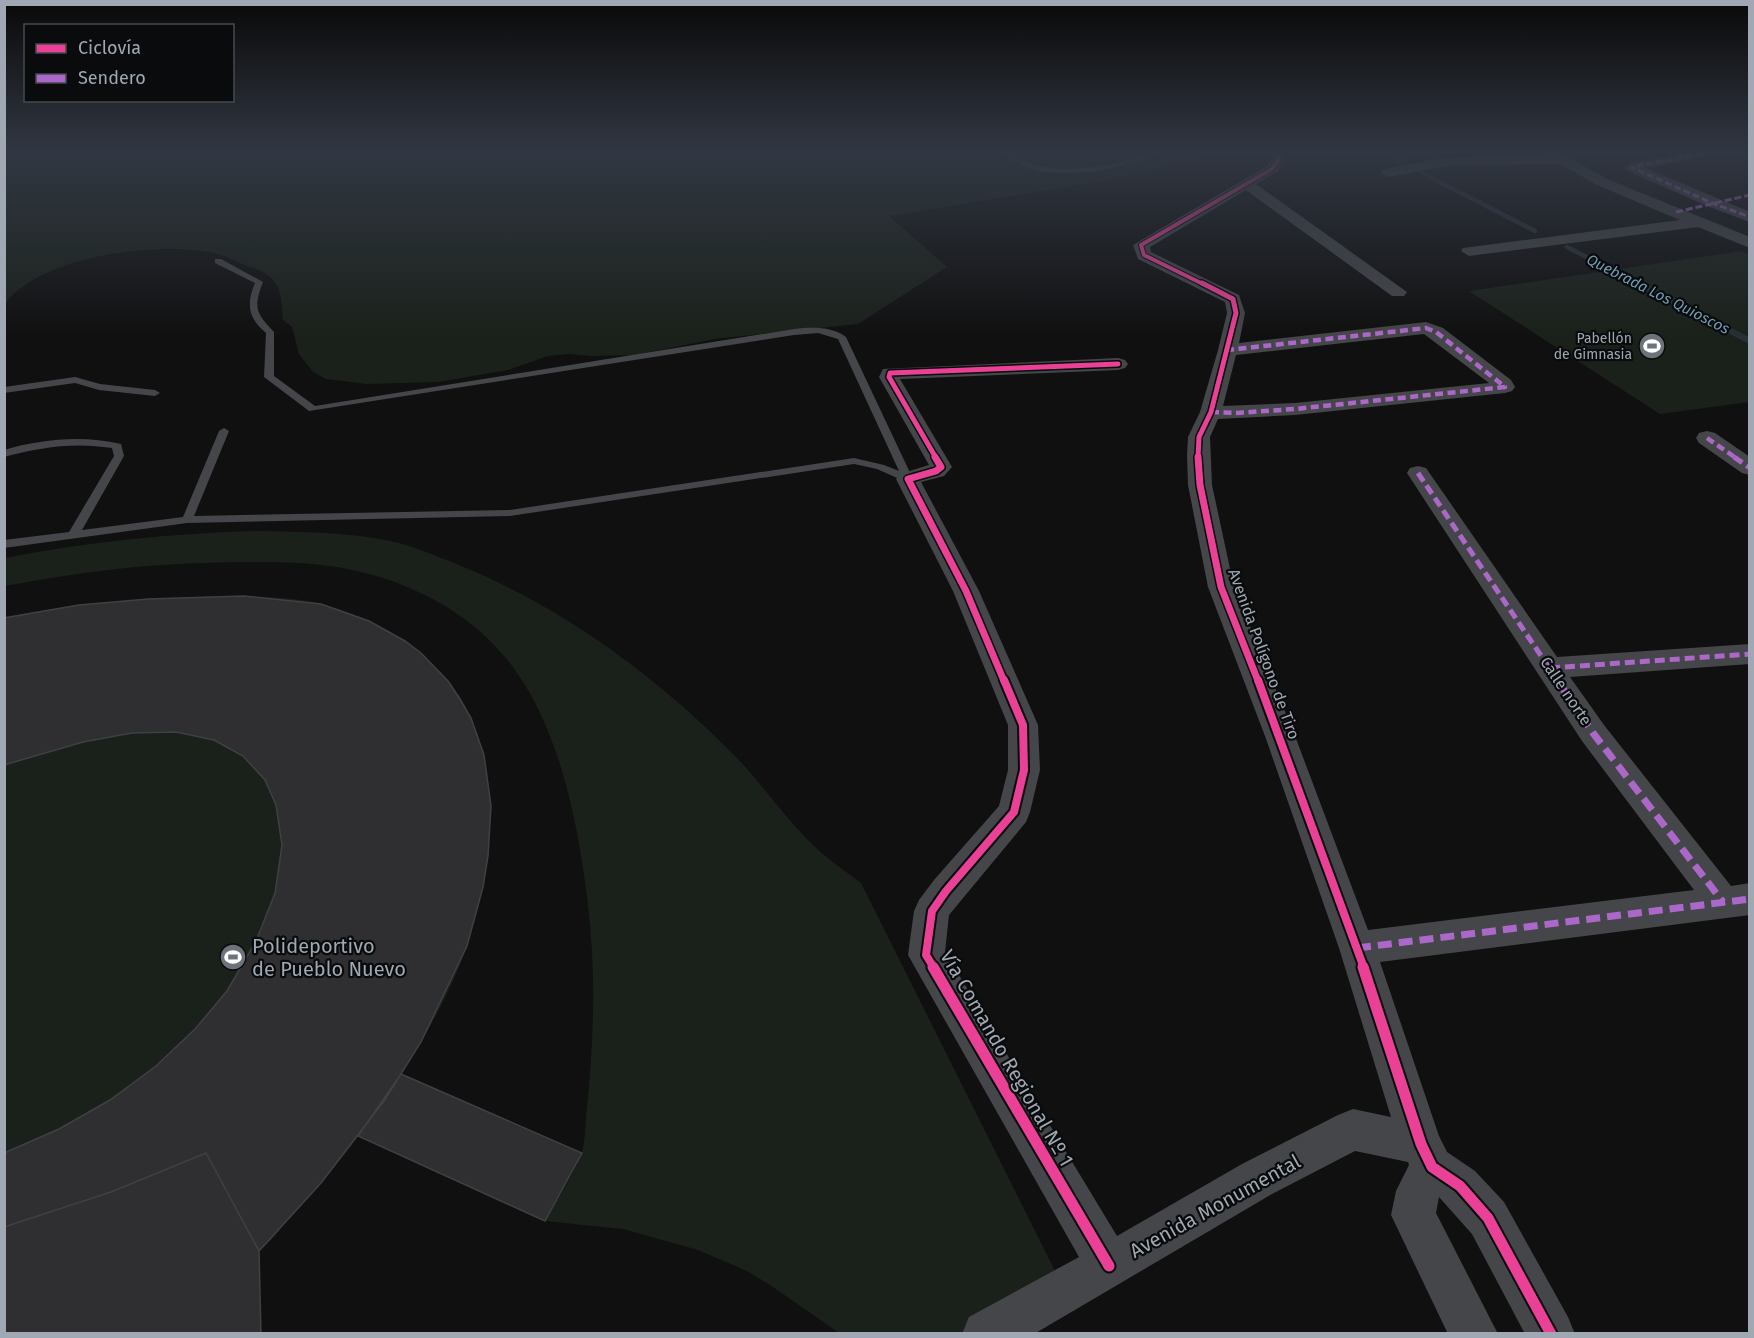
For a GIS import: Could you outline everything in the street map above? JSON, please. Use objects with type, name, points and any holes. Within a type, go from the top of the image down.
[{"type":"street","name":"Avenida Polígono de Tiro","points":[[1196,212],[1141,245],[1144,255],[1233,299],[1236,314],[1228,350],[1210,412],[1199,437],[1198,455],[1200,485],[1221,587],[1280,735],[1357,948],[1426,1156]]},
{"type":"street","points":[[1286,212],[1398,292]]},
{"type":"street","points":[[1677,212],[1749,243]]},
{"type":"street","points":[[1469,251],[1700,222]]},
{"type":"street","points":[[1210,412],[1236,413],[1295,409],[1505,387],[1436,333],[1426,328],[1228,350]]},
{"type":"street","points":[[908,479],[936,471],[941,467],[892,384],[890,373],[1118,364]]},
{"type":"street","points":[[1707,438],[1749,468]]},
{"type":"street","name":"Calle norte","points":[[1418,473],[1593,733],[1736,901]]},
{"type":"street","name":"Vía Comando Regional Nº 1","points":[[908,479],[966,591],[1023,725],[1024,770],[1014,812],[946,891],[932,911],[926,955],[1109,1266]]},
{"type":"street","points":[[1550,668],[1749,654]]},
{"type":"street","points":[[1357,948],[1736,901]]},
{"type":"street","name":"Avenida Monumental","points":[[986,1334],[1109,1266],[1257,1179],[1353,1130],[1426,1156]]},
{"type":"street","points":[[1474,1334],[1413,1215],[1426,1156],[1460,1186],[1488,1218],[1551,1334]]},
{"type":"lane","points":[[218,261],[259,282],[250,302],[257,322],[270,332],[269,377],[313,409],[794,332],[812,330],[836,334],[842,337],[908,479]]},
{"type":"lane","points":[[4,390],[75,380],[99,387],[154,393]]},
{"type":"lane","points":[[187,520],[224,431]]},
{"type":"lane","points":[[4,454],[21,448],[61,441],[98,442],[117,446],[119,456],[73,535]]},
{"type":"lane","points":[[4,544],[187,520],[510,513],[854,461],[880,467],[908,479]]},
{"type":"shaded area","points":[[5,212],[911,212],[889,216],[947,267],[858,324],[715,339],[634,355],[548,356],[508,370],[438,382],[367,384],[326,379],[313,372],[299,354],[292,327],[283,320],[280,295],[271,277],[221,255],[169,249],[106,255],[46,273],[22,287],[5,304]]},
{"type":"shaded area","name":"Pabellón de Gimnasia","points":[[1742,251],[1750,255],[1749,402],[1660,414],[1469,291]]},
{"type":"shaded area","points":[[259,531],[325,533],[374,538],[408,546],[459,565],[534,601],[570,622],[639,671],[703,725],[743,764],[814,846],[861,883],[1065,1291],[986,1333],[839,1333],[747,1271],[698,1250],[623,1229],[545,1221],[576,1168],[584,1141],[593,1031],[591,930],[573,814],[556,752],[531,695],[500,651],[465,620],[424,595],[380,577],[332,566],[268,562],[161,565],[67,575],[5,586],[5,558],[131,539]]},
{"type":"shaded area","name":"Polideportivo de Pueblo Nuevo","points":[[244,596],[293,599],[321,604],[379,626],[423,655],[456,692],[477,735],[488,783],[489,834],[482,889],[467,945],[447,994],[420,1043],[390,1090],[335,1166],[268,1244],[259,1251],[261,1333],[5,1333],[5,618],[124,601]]},
{"type":"building","name":"Polideportivo de Pueblo Nuevo","points":[[244,596],[321,604],[369,621],[405,641],[421,653],[448,681],[460,699],[471,718],[484,755],[491,806],[488,856],[483,887],[467,946],[421,1042],[384,1101],[321,1183],[259,1251],[261,1334],[4,1334],[4,1153],[59,1129],[110,1100],[156,1066],[195,1029],[227,991],[256,941],[275,893],[282,845],[276,805],[265,780],[243,756],[214,740],[176,732],[132,733],[83,742],[4,765],[4,618],[79,605],[148,599]]},
{"type":"building","points":[[401,1074],[582,1153],[545,1221],[358,1136]]},
{"type":"building","points":[[206,1153],[259,1251],[261,1334],[4,1334],[4,1227],[111,1192]]},
{"type":"waterway","name":"Quebrada Los Quioscos","points":[[1499,212],[1535,231]]},
{"type":"waterway","name":"Quebrada Los Quioscos","points":[[1567,247],[1641,285]]},
{"type":"waterway","name":"Quebrada Los Quioscos","points":[[1638,283],[1750,341]]},
{"type":"marked path","points":[[1738,212],[1750,217]]},
{"type":"marked path","points":[[1211,412],[1236,413],[1295,409],[1505,387],[1436,332],[1426,328],[1228,350]]},
{"type":"marked path","points":[[1707,438],[1750,468]]},
{"type":"marked path","points":[[1418,473],[1593,733],[1723,902]]},
{"type":"marked path","points":[[1550,668],[1750,654]]},
{"type":"marked path","points":[[1357,948],[1750,899]]},
{"type":"cycle path","points":[[1197,212],[1141,245],[1144,255],[1233,299],[1236,313],[1228,350],[1211,412],[1199,437],[1198,455],[1200,485],[1221,587],[1280,736],[1357,948],[1421,1144],[1432,1167],[1460,1186],[1488,1218],[1551,1334]]},
{"type":"cycle path","points":[[1109,1266],[926,955],[932,911],[946,891],[1014,812],[1024,770],[1023,725],[966,591],[908,479],[936,471],[941,467],[889,377],[890,373],[1118,364]]},
{"type":"place","name":"Pabellón de Gimnasia","points":[[1652,346]]},
{"type":"place","name":"Polideportivo de Pueblo Nuevo","points":[[233,957]]}]
